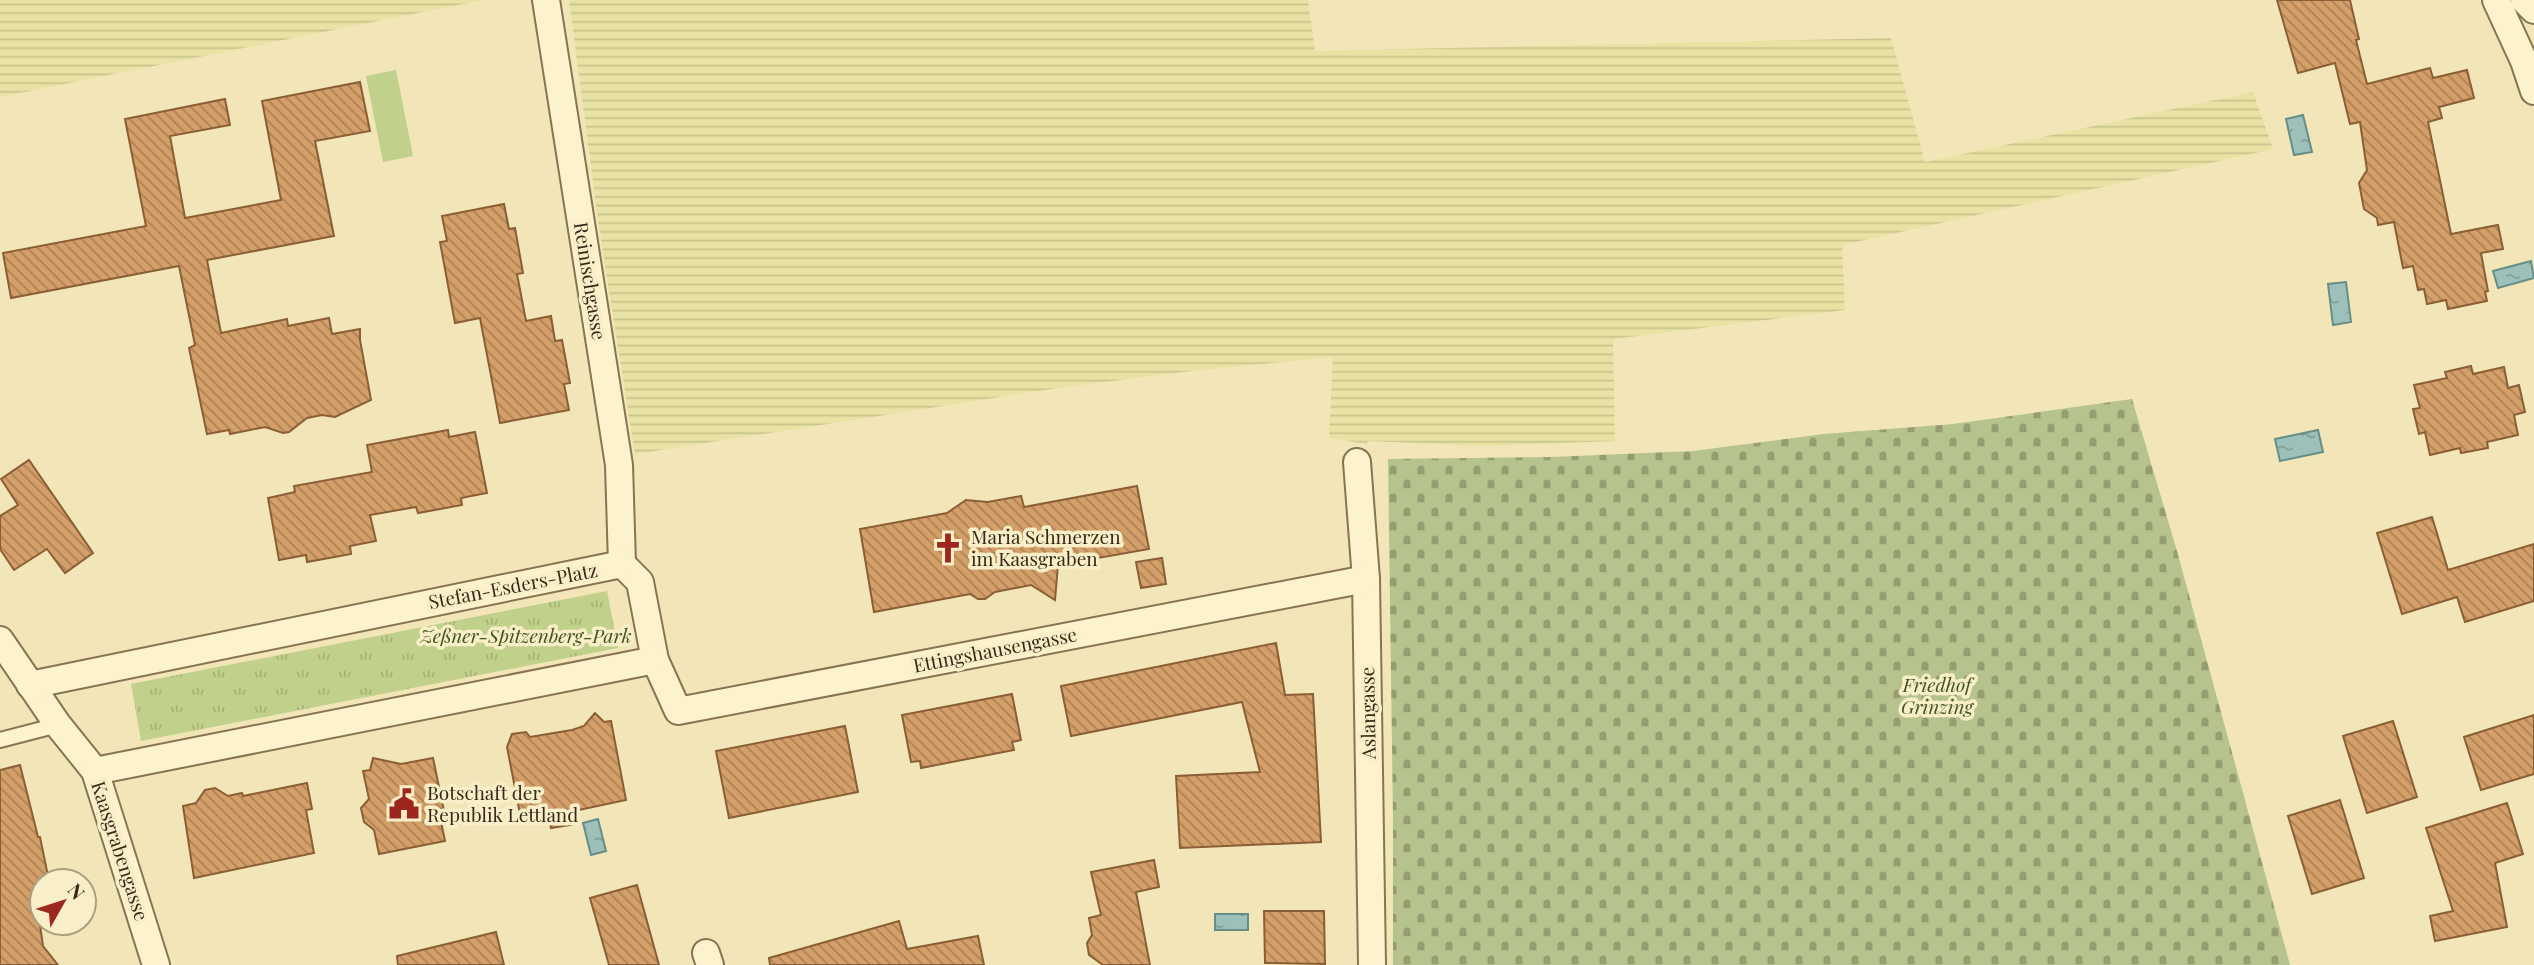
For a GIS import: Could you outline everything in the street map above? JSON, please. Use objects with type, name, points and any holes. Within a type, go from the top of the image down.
[{"type":"street","name":"Reinischgasse","points":[[546,0],[619,465],[622,564]]},
{"type":"street","points":[[2496,0],[2524,61],[2534,91]]},
{"type":"street","points":[[2524,0],[2534,10]]},
{"type":"street","name":"Aslangasse","points":[[1357,462],[1366,579],[1372,965]]},
{"type":"street","name":"Stefan-Esders-Platz","points":[[30,685],[622,564],[640,582],[655,660]]},
{"type":"street","name":"Ettingshausengasse","points":[[655,660],[678,711],[1366,579]]},
{"type":"street","name":"Kaasgrabengasse","points":[[0,640],[58,725],[95,771],[156,965]]},
{"type":"street","points":[[95,771],[655,660]]},
{"type":"lane","points":[[0,740],[58,725]]},
{"type":"shaded area","points":[[0,0],[483,0],[0,97]]},
{"type":"shaded area","points":[[569,0],[1308,0],[1315,51],[1891,38],[1925,162],[2253,92],[2273,149],[1842,245],[1845,310],[1613,339],[1615,441],[1483,446],[1368,441],[1367,444],[1329,438],[1333,357],[1051,389],[635,454],[599,227]]},
{"type":"green space","points":[[396,70],[413,156],[383,162],[366,76]]},
{"type":"green space","name":"Friedhof Grinzing","points":[[2132,399],[2177,551],[2290,965],[1393,965],[1388,459],[1552,457],[1693,451],[1824,434],[1953,424]]},
{"type":"green space","name":"Zeßner-Spitzenberg-Park","points":[[607,591],[618,648],[141,741],[131,684]]},
{"type":"water","points":[[2303,115],[2312,152],[2294,155],[2286,119]]},
{"type":"water","points":[[2531,261],[2534,278],[2498,288],[2493,271]]},
{"type":"water","points":[[2346,282],[2351,322],[2333,325],[2328,284]]},
{"type":"water","points":[[2318,430],[2323,452],[2280,461],[2275,439]]},
{"type":"water","points":[[598,819],[606,851],[591,855],[583,823]]},
{"type":"water","points":[[1215,914],[1248,914],[1248,930],[1215,930]]},
{"type":"building","points":[[2277,0],[2350,0],[2367,84],[2430,68],[2433,78],[2467,70],[2474,98],[2439,107],[2442,118],[2428,122],[2451,234],[2498,225],[2503,249],[2481,253],[2488,291],[2485,292],[2487,301],[2448,309],[2446,300],[2427,304],[2424,289],[2418,290],[2413,266],[2403,268],[2394,222],[2378,225],[2377,218],[2364,209],[2359,183],[2367,170],[2360,122],[2350,124],[2335,63],[2298,73]]},
{"type":"building","points":[[360,82],[370,131],[315,141],[334,236],[207,260],[221,333],[287,319],[288,326],[329,318],[332,334],[360,329],[371,400],[335,417],[322,415],[307,418],[289,432],[283,433],[265,427],[230,434],[229,430],[207,434],[189,348],[195,345],[179,266],[11,298],[3,253],[146,226],[125,119],[225,99],[230,125],[170,136],[185,218],[281,200],[262,101]]},
{"type":"building","points":[[504,204],[509,229],[515,228],[523,273],[517,274],[526,321],[551,316],[555,341],[562,340],[570,383],[564,384],[569,410],[500,423],[480,318],[455,323],[440,242],[447,241],[442,216]]},
{"type":"building","points":[[2471,366],[2473,374],[2504,367],[2508,388],[2519,385],[2525,412],[2514,415],[2518,435],[2487,442],[2488,448],[2461,453],[2460,448],[2430,455],[2425,432],[2419,434],[2413,409],[2420,408],[2414,385],[2447,378],[2445,372]]},
{"type":"building","points":[[448,430],[449,437],[475,432],[487,493],[461,498],[462,505],[418,513],[416,507],[370,515],[376,541],[350,546],[351,554],[307,562],[306,555],[279,560],[268,498],[295,492],[294,486],[372,472],[367,445]]},
{"type":"building","points":[[29,460],[93,553],[65,573],[47,549],[14,570],[0,549],[0,516],[18,505],[1,479]]},
{"type":"building","name":"Maria Schmerzen im Kaasgraben","points":[[1137,486],[1149,549],[1058,565],[1055,600],[1031,585],[995,592],[985,599],[978,599],[970,594],[874,612],[860,529],[947,513],[966,500],[988,502],[1021,496],[1024,507]]},
{"type":"building","points":[[2432,517],[2448,570],[2534,544],[2534,601],[2465,622],[2457,597],[2402,614],[2377,533]]},
{"type":"building","points":[[1162,558],[1166,584],[1141,588],[1136,562]]},
{"type":"building","points":[[1276,643],[1285,695],[1313,694],[1321,842],[1180,848],[1176,776],[1260,772],[1242,702],[1071,736],[1061,686]]},
{"type":"building","points":[[1012,694],[1021,740],[1012,742],[1014,750],[921,768],[920,761],[911,762],[902,715]]},
{"type":"building","points":[[595,713],[604,722],[611,721],[626,800],[574,811],[576,824],[551,828],[548,814],[521,819],[507,747],[512,734],[526,732],[530,737],[572,730],[584,726]]},
{"type":"building","points":[[2534,715],[2534,774],[2481,790],[2464,737]]},
{"type":"building","points":[[2393,721],[2417,797],[2367,813],[2343,736]]},
{"type":"building","points":[[845,726],[858,792],[729,818],[716,751]]},
{"type":"building","points":[[373,758],[401,764],[433,758],[445,816],[440,817],[445,841],[379,854],[374,830],[364,822],[361,808],[369,799],[363,771],[370,770]]},
{"type":"building","points":[[20,765],[46,867],[28,867],[28,937],[42,937],[43,946],[58,965],[0,965],[0,770]]},
{"type":"building","points":[[307,783],[312,809],[306,810],[314,853],[194,878],[183,806],[196,803],[205,790],[215,788],[228,796],[242,793],[243,796]]},
{"type":"building","points":[[2340,800],[2364,878],[2312,894],[2288,816]]},
{"type":"building","points":[[2507,803],[2523,854],[2495,863],[2507,927],[2435,941],[2430,916],[2453,911],[2426,828]]},
{"type":"building","points":[[1154,860],[1159,887],[1136,892],[1150,965],[1103,965],[1089,955],[1087,943],[1092,935],[1089,918],[1101,915],[1091,872]]},
{"type":"building","points":[[637,885],[659,965],[609,965],[590,898]]},
{"type":"building","points":[[1264,911],[1324,911],[1325,964],[1265,963]]},
{"type":"building","points":[[899,921],[907,949],[978,936],[984,965],[770,965],[769,958]]},
{"type":"building","points":[[496,932],[504,965],[398,965],[397,956]]},
{"type":"place","name":"Maria Schmerzen im Kaasgraben","points":[[948,548]]},
{"type":"place","name":"Botschaft der Republik Lettland","points":[[404,804]]}]
